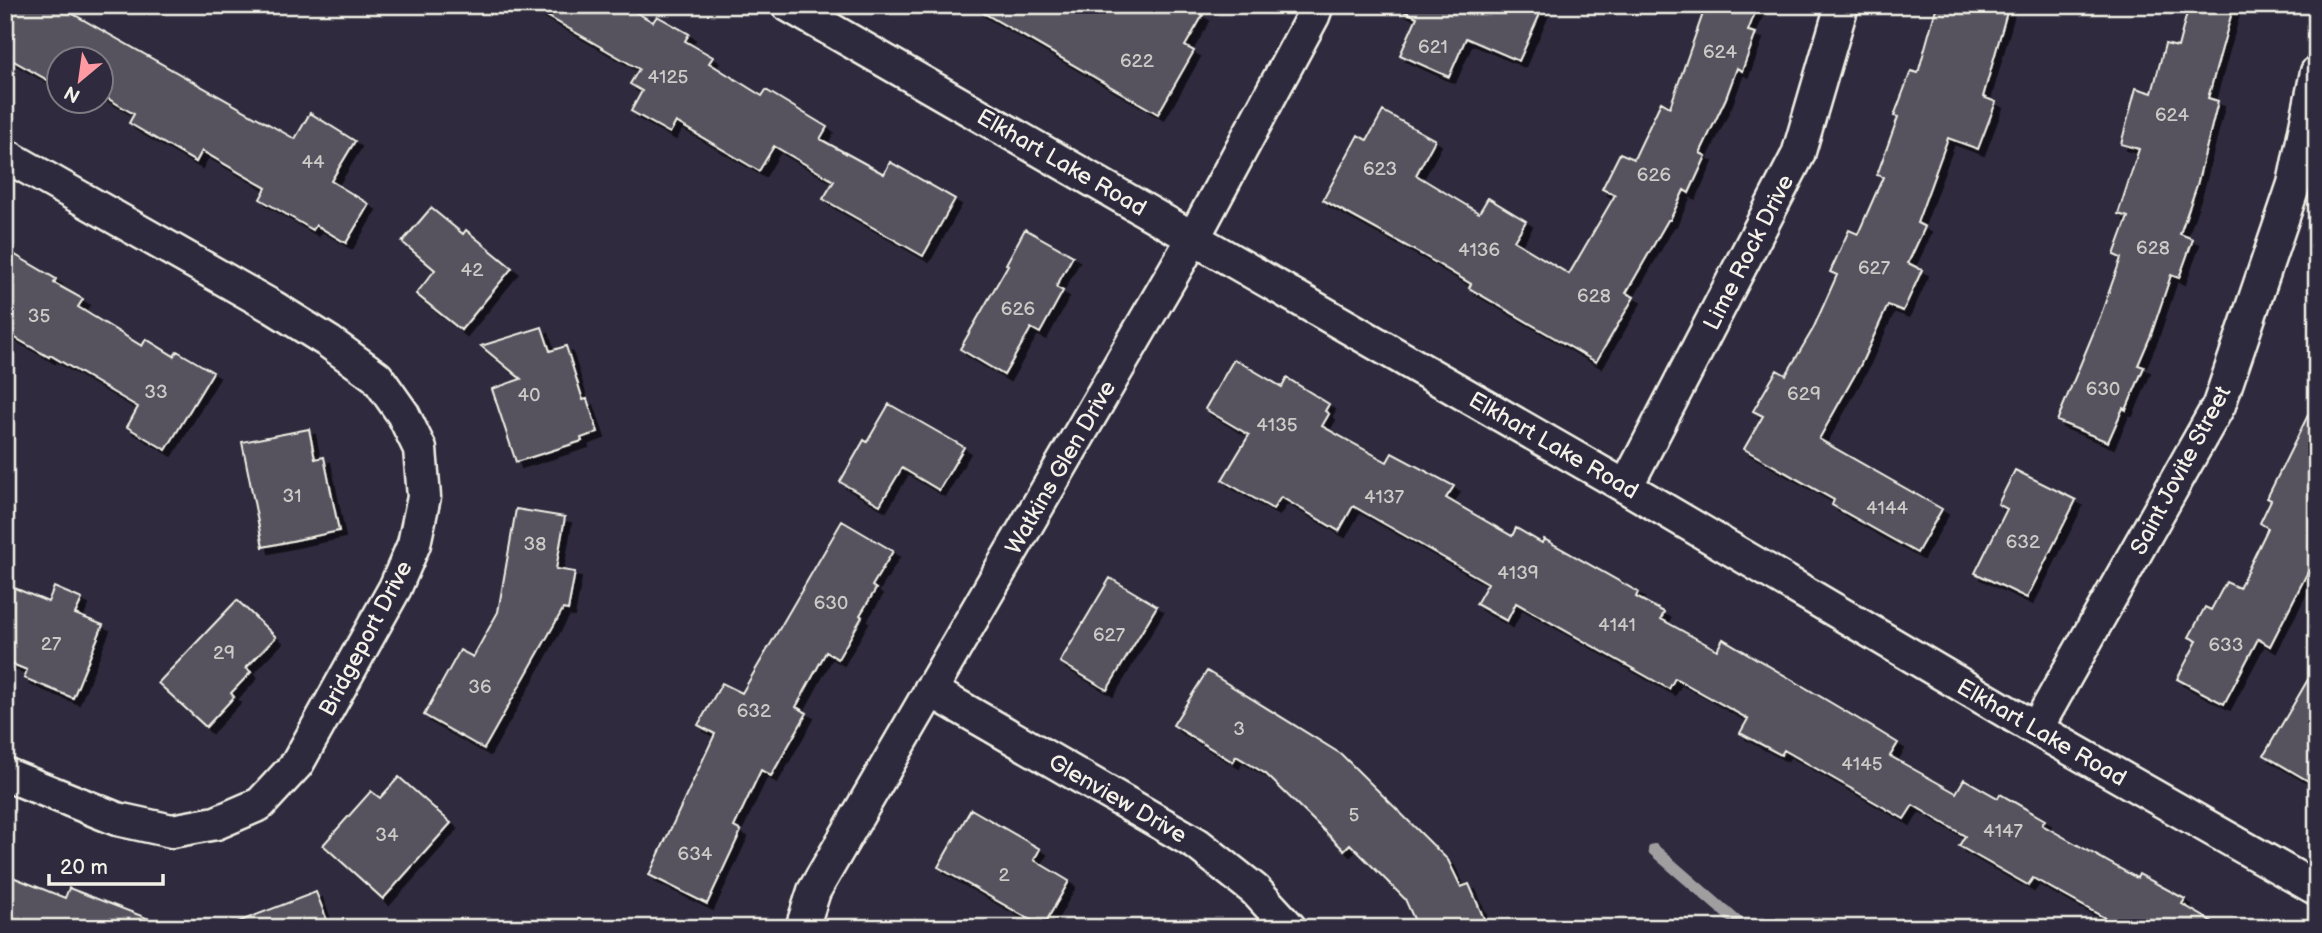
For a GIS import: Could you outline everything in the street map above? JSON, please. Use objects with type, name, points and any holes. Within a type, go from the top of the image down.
[{"type":"street","name":"Elkhart Lake Road","points":[[788,5],[1194,237],[2036,729],[2317,889]]},
{"type":"street","name":"Watkins Glen Drive","points":[[802,928],[814,891],[1194,237],[1317,5]]},
{"type":"street","name":"Lime Rock Drive","points":[[1626,487],[1798,155],[1842,5]]},
{"type":"street","name":"Saint Jovite Street","points":[[2036,729],[2219,405],[2294,184],[2317,72]]},
{"type":"street","name":"Bridgeport Drive","points":[[5,155],[273,307],[329,342],[377,377],[403,414],[420,449],[424,497],[414,544],[395,588],[297,764],[260,804],[216,822],[172,831],[117,819],[5,774]]},
{"type":"street","name":"Glenview Drive","points":[[930,690],[1197,844],[1255,890],[1290,928]]},
{"type":"building","points":[[5,5],[57,5],[295,139],[310,113],[355,141],[331,181],[369,204],[346,243],[316,225],[313,230],[260,199],[266,188],[202,151],[196,162],[129,123],[134,114],[116,103],[116,46],[46,46],[46,79],[5,56]]},
{"type":"building","points":[[528,5],[623,5],[653,22],[657,16],[689,34],[685,41],[713,57],[709,63],[762,96],[766,90],[827,127],[820,139],[884,174],[890,162],[955,199],[923,256],[823,199],[834,181],[774,146],[759,171],[676,122],[670,133],[631,111],[642,91],[630,84],[639,69]]},
{"type":"building","points":[[970,5],[1186,5],[1203,15],[1185,46],[1194,51],[1158,114]]},
{"type":"building","points":[[1390,5],[1544,5],[1519,61],[1466,38],[1449,77],[1400,55],[1417,17]]},
{"type":"building","points":[[1706,5],[1758,5],[1748,31],[1756,33],[1742,71],[1737,68],[1700,153],[1706,156],[1689,193],[1684,190],[1670,220],[1626,293],[1634,297],[1596,362],[1469,288],[1471,284],[1423,255],[1323,200],[1358,135],[1367,140],[1383,111],[1435,140],[1416,175],[1479,213],[1488,198],[1526,221],[1514,241],[1569,274],[1615,195],[1602,189],[1620,153],[1634,159],[1661,102],[1670,107]]},
{"type":"building","points":[[1937,5],[2009,5],[1983,97],[1996,102],[1978,149],[1948,138],[1917,223],[1925,227],[1908,263],[1922,270],[1903,311],[1888,305],[1861,364],[1819,439],[1942,509],[1917,553],[1832,505],[1834,500],[1744,449],[1763,416],[1753,411],[1777,370],[1786,375],[1813,329],[1837,275],[1830,272],[1849,230],[1858,234],[1883,177],[1877,175],[1898,117],[1894,116],[1911,71],[1918,73]]},
{"type":"building","points":[[2189,5],[2234,5],[2208,98],[2218,101],[2197,185],[2180,234],[2193,239],[2179,278],[2171,275],[2138,365],[2144,367],[2126,410],[2123,408],[2108,442],[2057,421],[2121,258],[2114,255],[2128,217],[2118,214],[2139,149],[2121,144],[2136,88],[2152,93],[2165,44],[2178,47]]},
{"type":"building","points":[[431,208],[463,234],[466,230],[512,268],[461,330],[416,294],[435,270],[402,242]]},
{"type":"building","points":[[1025,229],[1073,256],[1056,287],[1063,291],[1040,333],[1031,328],[1004,375],[960,349],[1008,265],[1006,264]]},
{"type":"building","points":[[5,249],[56,279],[54,283],[83,299],[78,307],[142,346],[146,339],[174,356],[177,351],[213,372],[166,450],[127,427],[138,407],[5,332]]},
{"type":"building","points":[[542,327],[550,351],[566,346],[583,400],[587,399],[598,432],[581,438],[582,441],[516,462],[492,389],[521,379],[481,346]]},
{"type":"building","points":[[1234,359],[1282,387],[1287,378],[1329,404],[1325,411],[1329,414],[1322,426],[1387,462],[1392,453],[1454,486],[1446,498],[1512,536],[1516,528],[1542,543],[1544,539],[1638,592],[1636,597],[1664,612],[1661,619],[1717,650],[1723,639],[1872,727],[1898,743],[1890,756],[1956,793],[1964,779],[1998,798],[2000,794],[2045,820],[2042,825],[2137,878],[2139,874],[2185,899],[2182,904],[2223,928],[2123,928],[2033,878],[2028,885],[1959,846],[1965,836],[1913,805],[1904,819],[1784,750],[1781,755],[1740,733],[1748,719],[1675,678],[1669,689],[1516,603],[1507,621],[1476,604],[1488,583],[1353,506],[1339,531],[1281,497],[1273,509],[1222,480],[1249,435],[1205,409]]},
{"type":"building","points":[[2317,397],[2317,554],[2270,646],[2258,639],[2224,704],[2177,679],[2197,641],[2189,637],[2205,607],[2211,610],[2226,582],[2239,588],[2268,528],[2260,523],[2271,500],[2267,498]]},
{"type":"building","points":[[889,404],[964,447],[939,490],[902,468],[880,505],[840,482]]},
{"type":"building","points":[[309,429],[315,459],[324,457],[339,531],[263,547],[242,442]]},
{"type":"building","points":[[2015,470],[2076,500],[2027,598],[1975,573],[2007,509],[1998,504]]},
{"type":"building","points":[[516,509],[565,517],[556,569],[575,572],[568,610],[563,609],[484,749],[424,715],[460,650],[473,657],[498,612]]},
{"type":"building","points":[[842,521],[893,551],[872,586],[876,589],[838,659],[826,652],[796,707],[807,713],[771,776],[761,770],[734,827],[741,831],[707,904],[649,875],[715,734],[698,725],[722,683],[742,693]]},
{"type":"building","points":[[1110,578],[1157,606],[1107,690],[1060,662]]},
{"type":"building","points":[[5,584],[48,602],[54,587],[82,599],[75,614],[103,625],[73,698],[24,678],[27,670],[5,661]]},
{"type":"building","points":[[237,600],[276,637],[246,668],[251,672],[231,693],[234,697],[206,727],[158,683]]},
{"type":"building","points":[[2317,664],[2317,786],[2264,755]]},
{"type":"building","points":[[1207,671],[1341,754],[1448,860],[1461,887],[1469,884],[1488,928],[1418,928],[1405,899],[1350,844],[1344,850],[1266,774],[1236,756],[1233,762],[1173,725]]},
{"type":"building","points":[[399,777],[451,823],[383,899],[323,845],[371,791],[380,798]]},
{"type":"building","points":[[971,809],[1040,849],[1034,860],[1069,881],[1043,927],[938,867]]},
{"type":"building","points":[[5,874],[65,898],[69,888],[165,925],[164,928],[5,928]]},
{"type":"building","points":[[316,892],[330,928],[231,928],[230,925]]},
{"type":"waterway","points":[[1654,850],[1744,928]]}]
